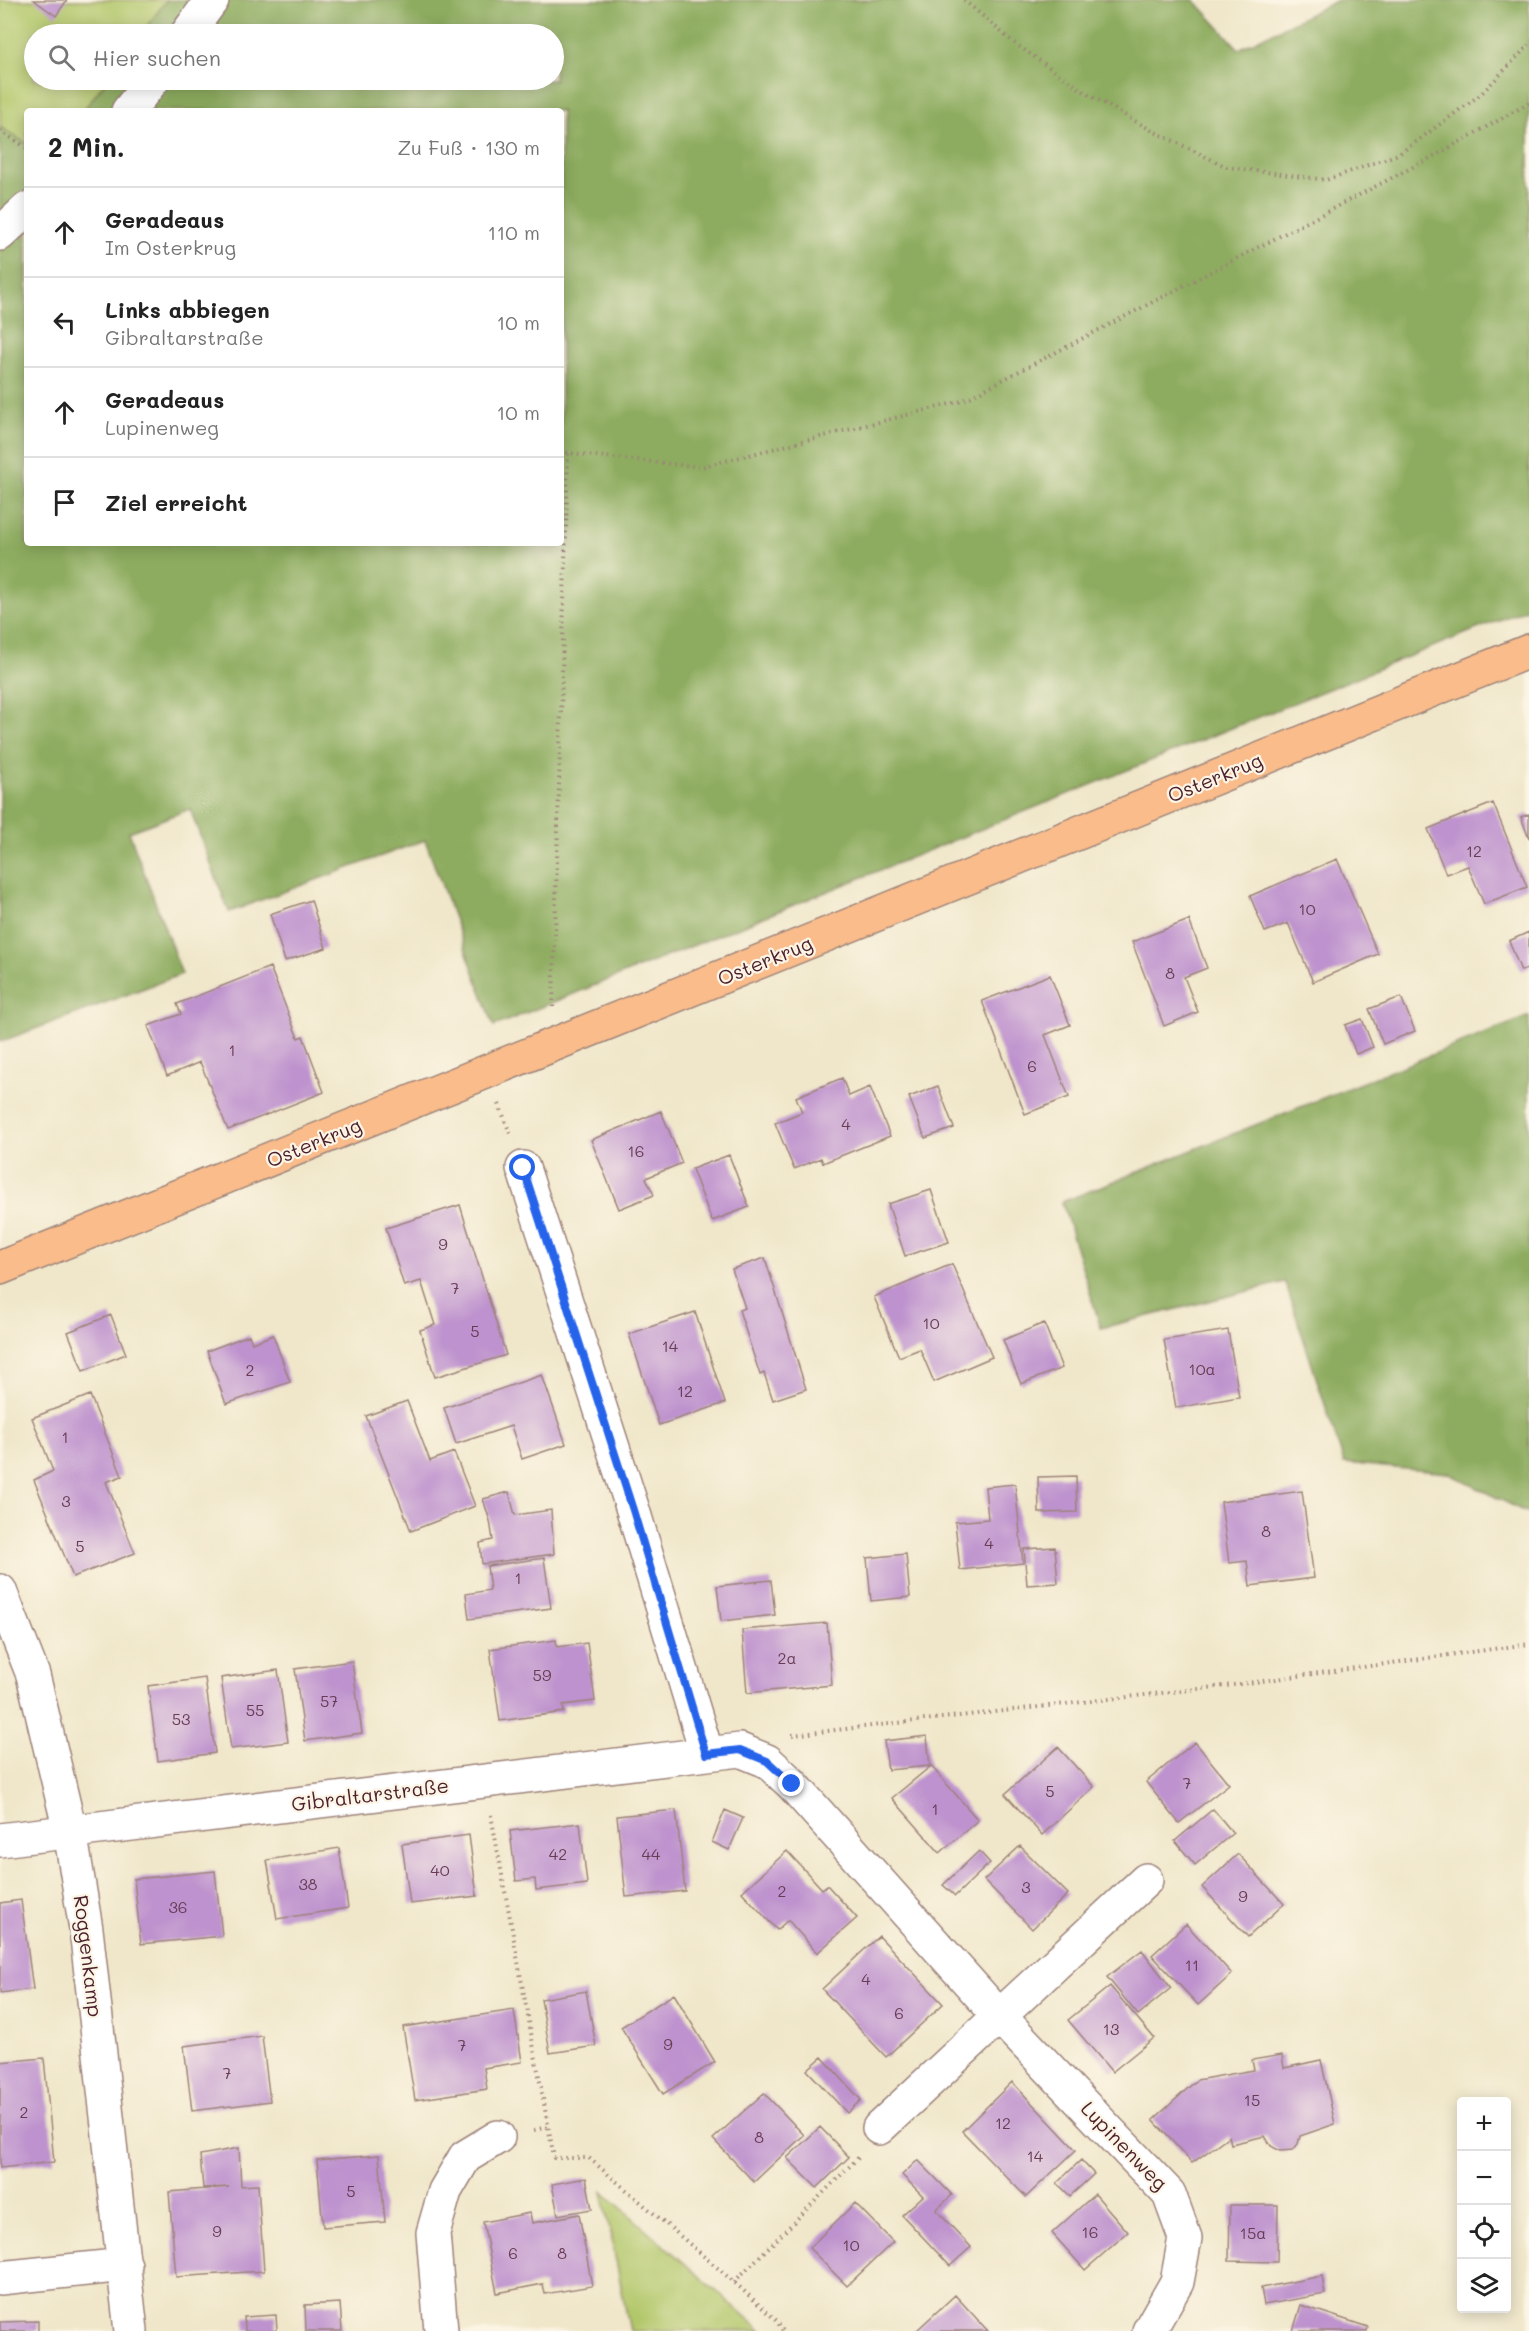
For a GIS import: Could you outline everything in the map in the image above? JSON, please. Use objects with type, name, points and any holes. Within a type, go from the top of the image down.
[{"type":"main road","name":"Osterkrug","points":[[0,1268],[1529,651]]},
{"type":"street","points":[[194,24],[212,0]]},
{"type":"street","points":[[130,108],[145,90]]},
{"type":"street","points":[[0,234],[24,212]]},
{"type":"street","points":[[523,1168],[633,1510],[706,1754]]},
{"type":"street","name":"Roggenkamp","points":[[0,1591],[33,1675],[70,1831],[86,1929],[131,2331]]},
{"type":"street","name":"Gibraltarstraße","points":[[0,1840],[740,1750]]},
{"type":"street","name":"Lupinenweg","points":[[740,1750],[767,1761],[792,1784],[1000,2017],[1169,2194],[1185,2238],[1178,2282],[1149,2331]]},
{"type":"street","points":[[879,2128],[1146,1880]]},
{"type":"street","points":[[441,2331],[433,2233],[445,2191],[465,2157],[498,2137]]},
{"type":"street","points":[[0,2278],[125,2265]]},
{"type":"path","points":[[964,0],[1013,42],[1086,93],[1151,130],[1227,167],[1326,180],[1399,154],[1480,95],[1529,45]]},
{"type":"path","points":[[564,451],[701,467],[962,401],[1438,154],[1529,103]]},
{"type":"path","points":[[0,131],[24,146]]},
{"type":"path","points":[[553,1011],[568,453]]},
{"type":"path","points":[[498,1100],[523,1168]]},
{"type":"path","points":[[740,1750],[784,1736],[1233,1685],[1529,1644]]},
{"type":"path","points":[[485,1782],[554,2158],[589,2158],[734,2282],[777,2321],[783,2331]]},
{"type":"path","points":[[734,2282],[873,2143],[879,2128]]},
{"type":"green space","points":[[0,0],[167,0],[149,24],[24,24],[24,90],[99,90],[85,108],[24,108],[24,142],[0,127]]},
{"type":"green space","points":[[167,0],[1194,0],[1239,49],[1338,0],[1529,0],[1529,608],[494,1026],[425,840],[229,912],[190,809],[129,832],[182,974],[0,1042],[0,127],[24,142],[24,546],[564,546],[564,108],[85,108],[99,90],[564,90],[564,24],[149,24]]},
{"type":"green space","points":[[1529,1016],[1529,1514],[1448,1473],[1344,1463],[1285,1282],[1101,1328],[1062,1202]]},
{"type":"green space","points":[[602,2191],[762,2331],[630,2331]]},
{"type":"building","points":[[34,0],[67,0],[56,16]]},
{"type":"building","points":[[1493,803],[1527,887],[1484,904],[1468,866],[1446,874],[1428,829]]},
{"type":"building","points":[[1529,814],[1529,839],[1521,817]]},
{"type":"building","points":[[1337,859],[1378,954],[1313,982],[1288,923],[1265,932],[1250,896]]},
{"type":"building","points":[[311,900],[326,948],[285,961],[270,914]]},
{"type":"building","points":[[1189,920],[1207,968],[1184,977],[1198,1012],[1164,1026],[1132,942]]},
{"type":"building","points":[[1529,932],[1529,968],[1521,971],[1509,941]]},
{"type":"building","points":[[270,967],[298,1038],[303,1036],[324,1092],[228,1130],[200,1062],[167,1076],[148,1026],[181,1014],[177,1004]]},
{"type":"building","points":[[1050,975],[1070,1025],[1045,1035],[1069,1097],[1025,1114],[982,1001]]},
{"type":"building","points":[[1401,997],[1415,1031],[1383,1044],[1369,1009]]},
{"type":"building","points":[[1362,1019],[1373,1047],[1356,1054],[1345,1025]]},
{"type":"building","points":[[842,1078],[849,1096],[870,1087],[890,1136],[823,1163],[821,1158],[794,1169],[775,1123],[802,1112],[796,1097]]},
{"type":"building","points":[[938,1086],[954,1128],[925,1138],[909,1097]]},
{"type":"building","points":[[661,1111],[682,1163],[646,1178],[654,1195],[619,1209],[591,1140]]},
{"type":"building","points":[[729,1155],[749,1207],[712,1221],[692,1169]]},
{"type":"building","points":[[931,1190],[949,1242],[905,1256],[888,1204]]},
{"type":"building","points":[[460,1205],[506,1355],[435,1377],[420,1330],[435,1325],[421,1281],[404,1286],[386,1228]]},
{"type":"building","points":[[765,1258],[806,1389],[773,1400],[764,1373],[760,1375],[739,1310],[745,1308],[732,1269]]},
{"type":"building","points":[[952,1264],[992,1357],[934,1382],[920,1349],[899,1357],[874,1297]]},
{"type":"building","points":[[695,1312],[725,1403],[659,1425],[629,1334]]},
{"type":"building","points":[[111,1315],[126,1354],[83,1371],[68,1332]]},
{"type":"building","points":[[1044,1323],[1062,1368],[1021,1384],[1003,1340]]},
{"type":"building","points":[[1228,1330],[1239,1397],[1176,1408],[1164,1340]]},
{"type":"building","points":[[249,1335],[252,1343],[273,1335],[290,1382],[226,1404],[207,1351]]},
{"type":"building","points":[[542,1375],[566,1444],[522,1459],[511,1426],[456,1444],[444,1408]]},
{"type":"building","points":[[90,1395],[122,1476],[106,1482],[135,1553],[73,1577],[34,1480],[53,1471],[32,1418]]},
{"type":"building","points":[[407,1401],[430,1461],[454,1452],[475,1506],[411,1531],[366,1416]]},
{"type":"building","points":[[1076,1476],[1077,1512],[1039,1513],[1038,1477]]},
{"type":"building","points":[[1015,1484],[1023,1563],[960,1570],[955,1522],[988,1519],[985,1487]]},
{"type":"building","points":[[1302,1491],[1314,1578],[1250,1586],[1247,1561],[1229,1563],[1221,1502]]},
{"type":"building","points":[[509,1492],[515,1515],[551,1510],[554,1554],[482,1564],[480,1543],[493,1540],[483,1499]]},
{"type":"building","points":[[1055,1547],[1058,1583],[1027,1585],[1024,1549]]},
{"type":"building","points":[[906,1554],[910,1597],[871,1601],[867,1558]]},
{"type":"building","points":[[544,1558],[551,1608],[469,1619],[466,1594],[490,1590],[487,1566]]},
{"type":"building","points":[[771,1580],[775,1615],[721,1621],[717,1586]]},
{"type":"building","points":[[827,1623],[832,1685],[747,1693],[742,1630]]},
{"type":"building","points":[[556,1640],[557,1647],[587,1643],[595,1701],[563,1705],[564,1712],[500,1721],[490,1649]]},
{"type":"building","points":[[352,1661],[362,1733],[305,1741],[295,1669]]},
{"type":"building","points":[[278,1670],[288,1742],[231,1749],[221,1678]]},
{"type":"building","points":[[205,1678],[215,1753],[158,1761],[148,1686]]},
{"type":"building","points":[[927,1736],[930,1766],[888,1770],[884,1741]]},
{"type":"building","points":[[1195,1742],[1229,1784],[1179,1823],[1146,1782]]},
{"type":"building","points":[[1058,1747],[1094,1787],[1042,1835],[1005,1794]]},
{"type":"building","points":[[931,1766],[978,1820],[940,1853],[892,1798]]},
{"type":"building","points":[[1213,1809],[1233,1833],[1195,1865],[1175,1841]]},
{"type":"building","points":[[676,1810],[685,1891],[626,1897],[617,1816]]},
{"type":"building","points":[[725,1810],[743,1818],[729,1850],[712,1842]]},
{"type":"building","points":[[580,1823],[587,1884],[536,1890],[535,1879],[516,1881],[510,1831]]},
{"type":"building","points":[[469,1835],[477,1896],[410,1904],[402,1844]]},
{"type":"building","points":[[1020,1846],[1068,1894],[1032,1929],[984,1880]]},
{"type":"building","points":[[339,1848],[348,1908],[277,1919],[267,1860]]},
{"type":"building","points":[[787,1851],[822,1889],[827,1885],[857,1918],[817,1953],[788,1920],[777,1930],[742,1892]]},
{"type":"building","points":[[979,1851],[990,1863],[955,1896],[943,1885]]},
{"type":"building","points":[[1238,1854],[1284,1904],[1248,1937],[1202,1887]]},
{"type":"building","points":[[215,1871],[222,1936],[141,1944],[134,1879]]},
{"type":"building","points":[[21,1900],[33,1989],[0,1993],[0,1903]]},
{"type":"building","points":[[1186,1924],[1232,1974],[1198,2005],[1152,1955]]},
{"type":"building","points":[[879,1936],[943,2004],[886,2057],[822,1989]]},
{"type":"building","points":[[1142,1950],[1171,1988],[1138,2015],[1107,1977]]},
{"type":"building","points":[[1110,1986],[1154,2038],[1112,2072],[1068,2020]]},
{"type":"building","points":[[586,1991],[596,2046],[550,2053],[541,1999]]},
{"type":"building","points":[[674,1994],[715,2062],[663,2094],[621,2027]]},
{"type":"building","points":[[514,2010],[522,2062],[484,2068],[487,2089],[415,2100],[403,2027]]},
{"type":"building","points":[[262,2036],[270,2101],[192,2111],[184,2046]]},
{"type":"building","points":[[1282,2055],[1284,2068],[1321,2060],[1335,2124],[1300,2136],[1293,2150],[1280,2151],[1271,2146],[1265,2136],[1231,2144],[1229,2136],[1192,2163],[1153,2120],[1197,2080],[1254,2070],[1252,2060]]},
{"type":"building","points":[[822,2057],[861,2100],[847,2113],[807,2070]]},
{"type":"building","points":[[44,2058],[54,2162],[0,2168],[0,2062]]},
{"type":"building","points":[[1012,2082],[1076,2150],[1026,2197],[962,2131]]},
{"type":"building","points":[[764,2093],[804,2135],[754,2182],[713,2139]]},
{"type":"building","points":[[820,2127],[849,2157],[817,2188],[787,2158]]},
{"type":"building","points":[[239,2148],[241,2186],[258,2185],[264,2271],[176,2277],[169,2192],[229,2187],[203,2188],[200,2155]]},
{"type":"building","points":[[379,2155],[385,2222],[323,2227],[317,2160]]},
{"type":"building","points":[[918,2160],[952,2195],[936,2210],[971,2247],[950,2266],[902,2215],[923,2196],[902,2175]]},
{"type":"building","points":[[1081,2160],[1094,2174],[1070,2196],[1057,2183]]},
{"type":"building","points":[[586,2178],[592,2209],[558,2215],[552,2184]]},
{"type":"building","points":[[1095,2194],[1128,2232],[1085,2270],[1052,2233]]},
{"type":"building","points":[[855,2203],[893,2242],[847,2286],[809,2248]]},
{"type":"building","points":[[1230,2205],[1278,2205],[1277,2262],[1229,2261]]},
{"type":"building","points":[[530,2213],[532,2223],[579,2214],[592,2286],[545,2294],[543,2284],[497,2293],[483,2222]]},
{"type":"building","points":[[1322,2276],[1325,2294],[1264,2305],[1261,2288]]},
{"type":"building","points":[[955,2295],[988,2331],[916,2331]]},
{"type":"building","points":[[340,2303],[342,2331],[306,2331],[305,2305]]},
{"type":"building","points":[[1301,2305],[1368,2327],[1367,2331],[1293,2331]]},
{"type":"building","points":[[276,2315],[277,2331],[245,2331],[244,2317]]},
{"type":"building","points":[[38,2321],[38,2331],[0,2331],[0,2322]]},
{"type":"route","points":[[523,1168],[633,1510],[706,1754],[740,1750],[767,1761],[792,1784]]}]
